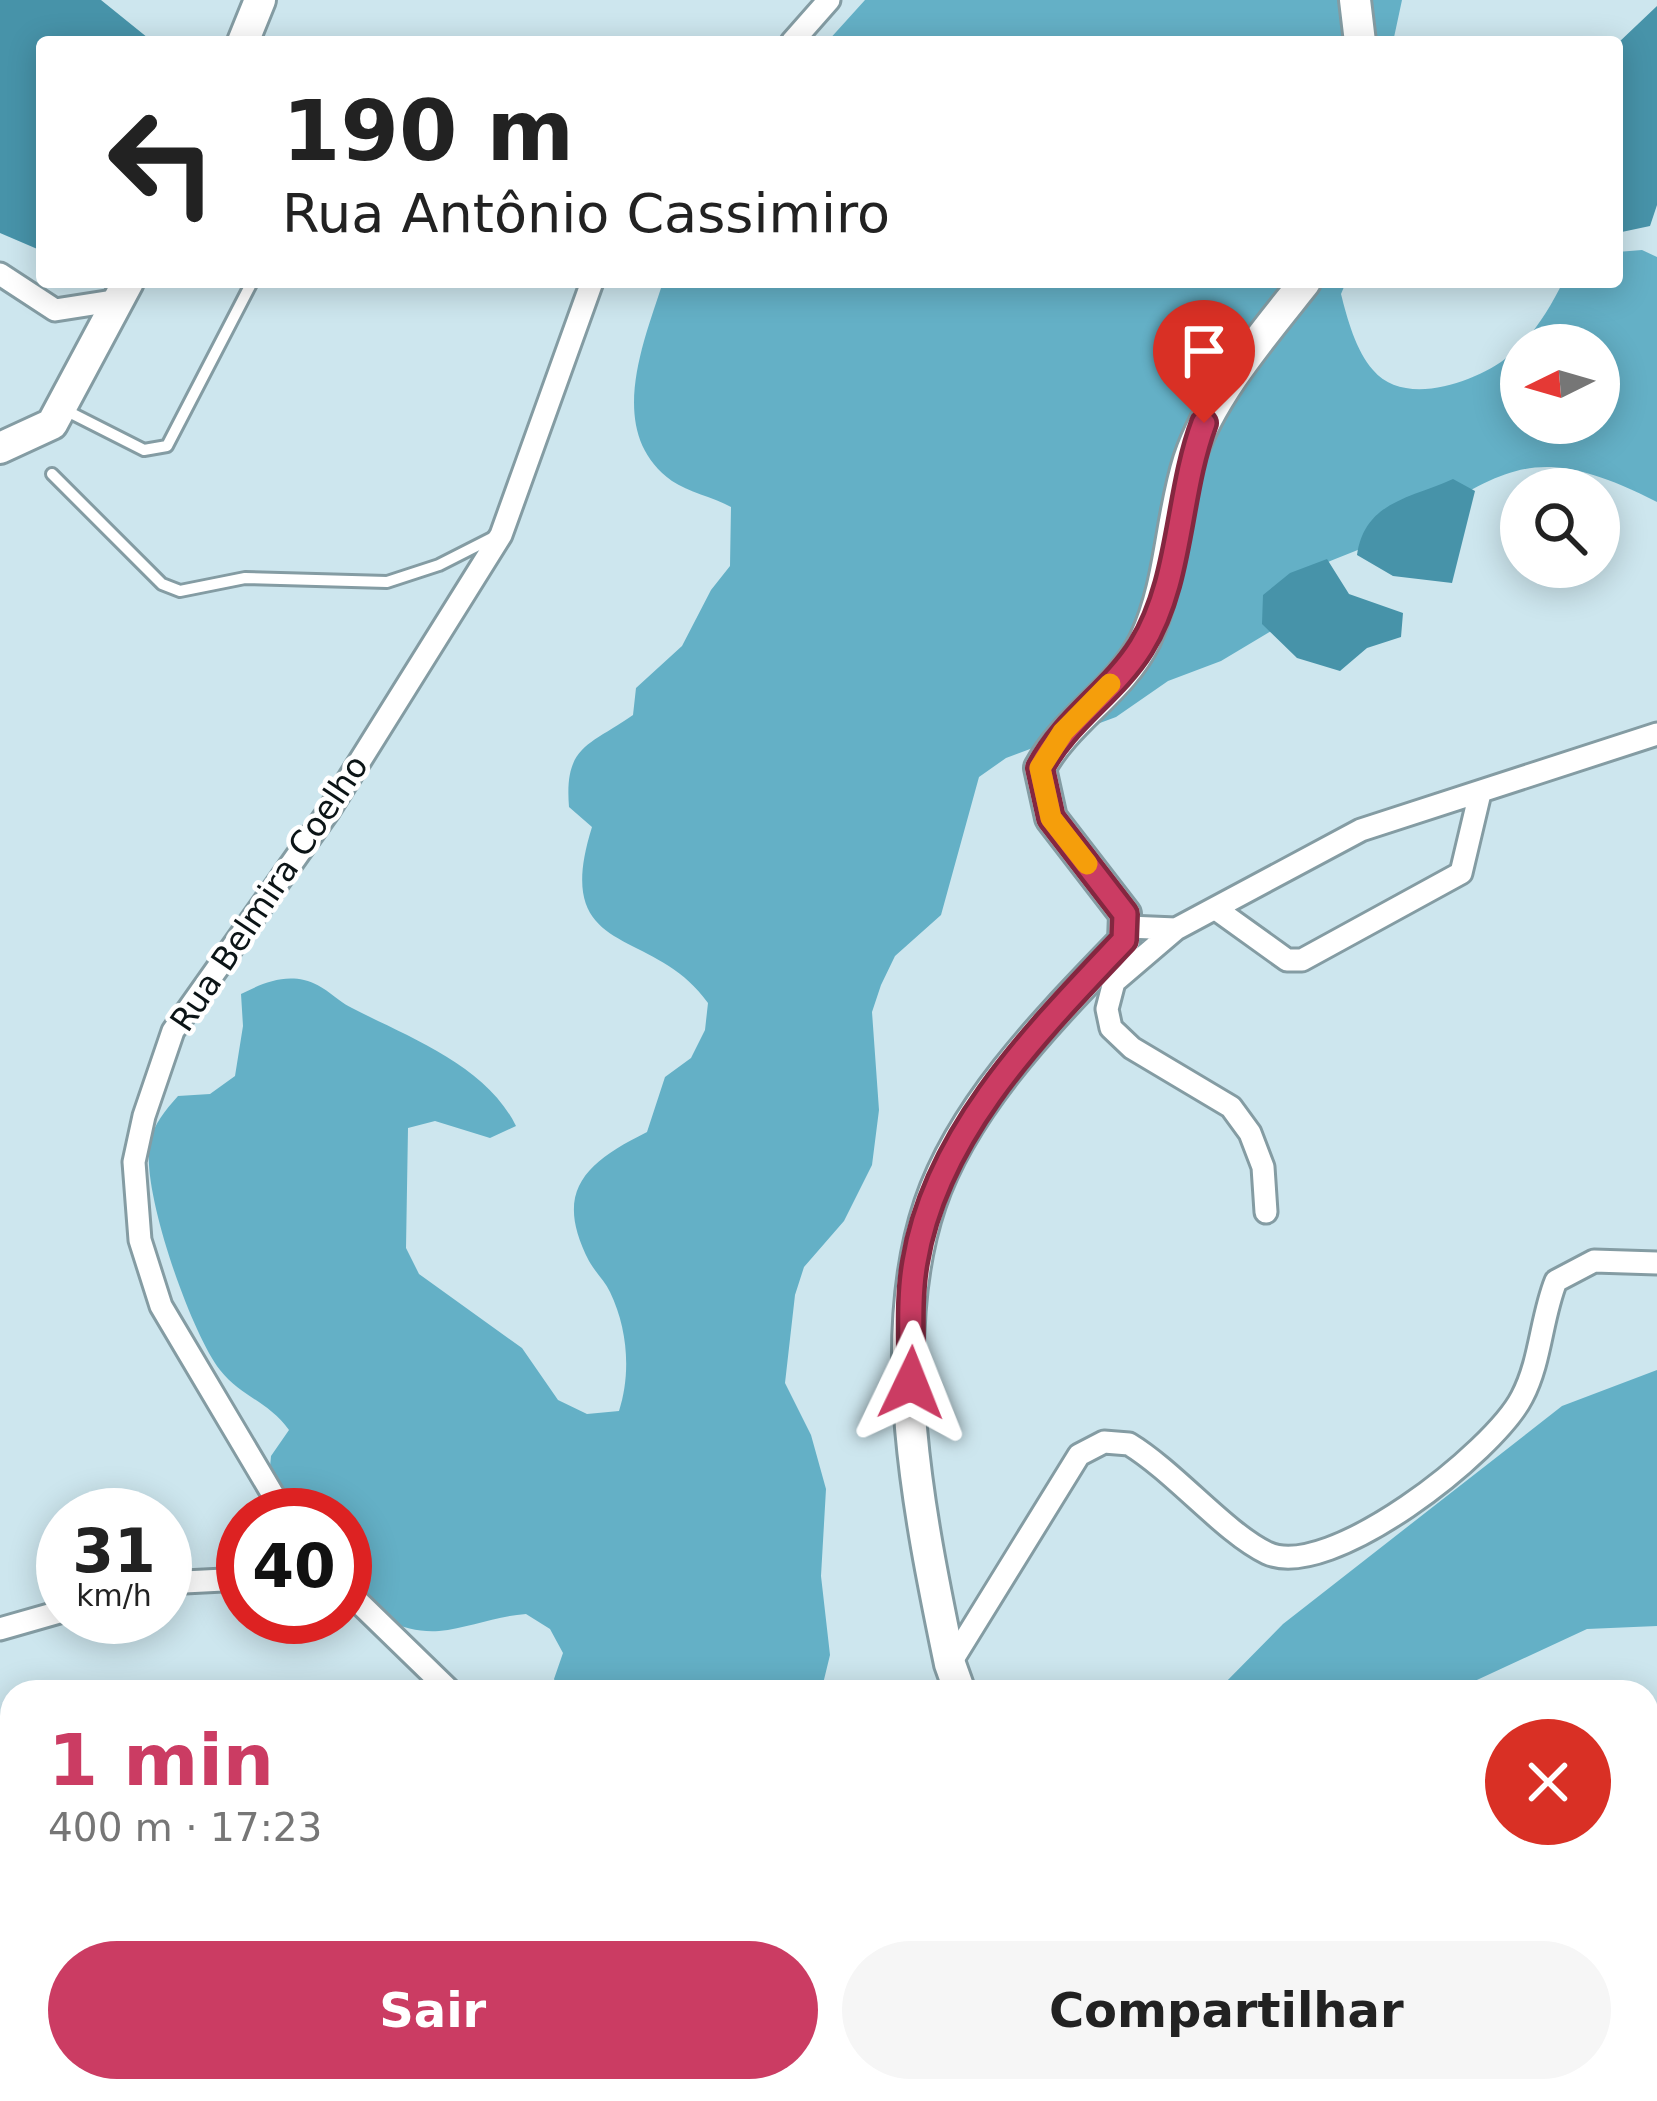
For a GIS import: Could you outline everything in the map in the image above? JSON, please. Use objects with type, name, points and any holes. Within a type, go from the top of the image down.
[{"type":"street","points":[[245,36],[260,0]]},
{"type":"street","points":[[797,36],[829,0]]},
{"type":"street","points":[[1355,0],[1359,36]]},
{"type":"street","points":[[0,274],[37,303],[55,310],[123,291]]},
{"type":"street","name":"Rua Belmira Coelho","points":[[269,1488],[161,1306],[140,1240],[134,1162],[144,1117],[173,1031],[328,812],[502,535],[590,288]]},
{"type":"street","points":[[955,1678],[916,1487],[911,1383],[914,1264],[932,1199],[1025,1045],[1124,940],[1128,927],[1117,902],[1051,818],[1040,768],[1063,732],[1142,645],[1168,583],[1188,465],[1204,423],[1301,288]]},
{"type":"street","points":[[0,448],[44,431],[62,408],[123,291]]},
{"type":"street","points":[[1266,1212],[1263,1167],[1250,1133],[1231,1107],[1132,1048],[1111,1028],[1107,1009],[1114,982],[1176,929],[1361,830],[1657,734]]},
{"type":"street","points":[[1216,909],[1287,960],[1302,960],[1462,873],[1480,793]]},
{"type":"street","points":[[1128,927],[1176,929]]},
{"type":"street","points":[[955,1678],[1028,1534],[1090,1447],[1112,1440],[1129,1444],[1250,1543],[1270,1555],[1296,1560],[1345,1542],[1456,1472],[1508,1421],[1525,1393],[1556,1281],[1594,1261],[1657,1263]]},
{"type":"street","points":[[372,1615],[439,1680]]},
{"type":"street","points":[[0,1629],[36,1619]]},
{"type":"lane","points":[[62,408],[144,450],[167,446],[249,288]]},
{"type":"lane","points":[[52,475],[162,584],[180,591],[245,578],[387,582],[502,535]]},
{"type":"shaded area","points":[[0,0],[101,0],[146,36],[36,36],[36,248],[0,233]]},
{"type":"shaded area","points":[[865,0],[1402,0],[1394,36],[832,36]]},
{"type":"shaded area","points":[[1657,6],[1657,205],[1650,226],[1623,232],[1623,38]]},
{"type":"shaded area","points":[[1642,250],[1657,257],[1657,502],[1620,485],[1620,468],[1500,468],[1500,477],[1386,537],[1302,574],[1273,630],[1221,661],[1168,681],[1116,717],[1006,758],[979,777],[941,915],[895,956],[872,1012],[879,1110],[872,1165],[844,1221],[804,1267],[795,1295],[785,1383],[811,1435],[826,1489],[821,1576],[830,1655],[824,1680],[554,1680],[563,1653],[550,1629],[526,1614],[427,1631],[372,1615],[372,1488],[268,1488],[271,1456],[289,1430],[228,1379],[208,1352],[182,1294],[160,1225],[150,1143],[157,1123],[178,1096],[210,1094],[235,1076],[243,1026],[241,994],[271,981],[311,982],[444,1055],[486,1086],[516,1126],[490,1138],[435,1121],[408,1128],[406,1248],[419,1274],[522,1348],[558,1400],[587,1414],[619,1411],[625,1382],[624,1336],[610,1292],[579,1237],[575,1198],[592,1168],[647,1132],[665,1077],[691,1058],[705,1030],[708,1003],[686,978],[596,921],[585,900],[583,870],[592,827],[569,807],[571,771],[583,749],[633,715],[636,688],[682,646],[711,590],[730,566],[731,507],[672,481],[652,461],[640,438],[635,387],[661,288],[1344,288],[1341,294],[1353,334],[1367,362],[1386,381],[1403,388],[1441,387],[1500,362],[1500,444],[1620,444],[1620,324],[1538,324],[1560,288],[1623,288],[1623,252]]},
{"type":"shaded area","points":[[1453,479],[1475,491],[1452,583],[1393,576],[1357,555],[1362,537],[1379,513]]},
{"type":"shaded area","points":[[1327,559],[1349,594],[1403,613],[1401,637],[1367,648],[1340,671],[1297,658],[1262,624],[1263,595],[1290,573]]},
{"type":"shaded area","points":[[1657,1370],[1657,1626],[1587,1629],[1477,1680],[1228,1680],[1283,1624],[1562,1406]]},
{"type":"slow traffic","points":[[1087,864],[1051,818],[1042,797],[1040,768],[1063,732],[1110,684]]},
{"type":"route","points":[[911,1383],[914,1264],[932,1199],[1025,1045],[1124,940],[1128,927],[1125,914],[1051,818],[1042,797],[1040,768],[1063,732],[1142,645],[1168,583],[1188,465],[1204,423]]}]
